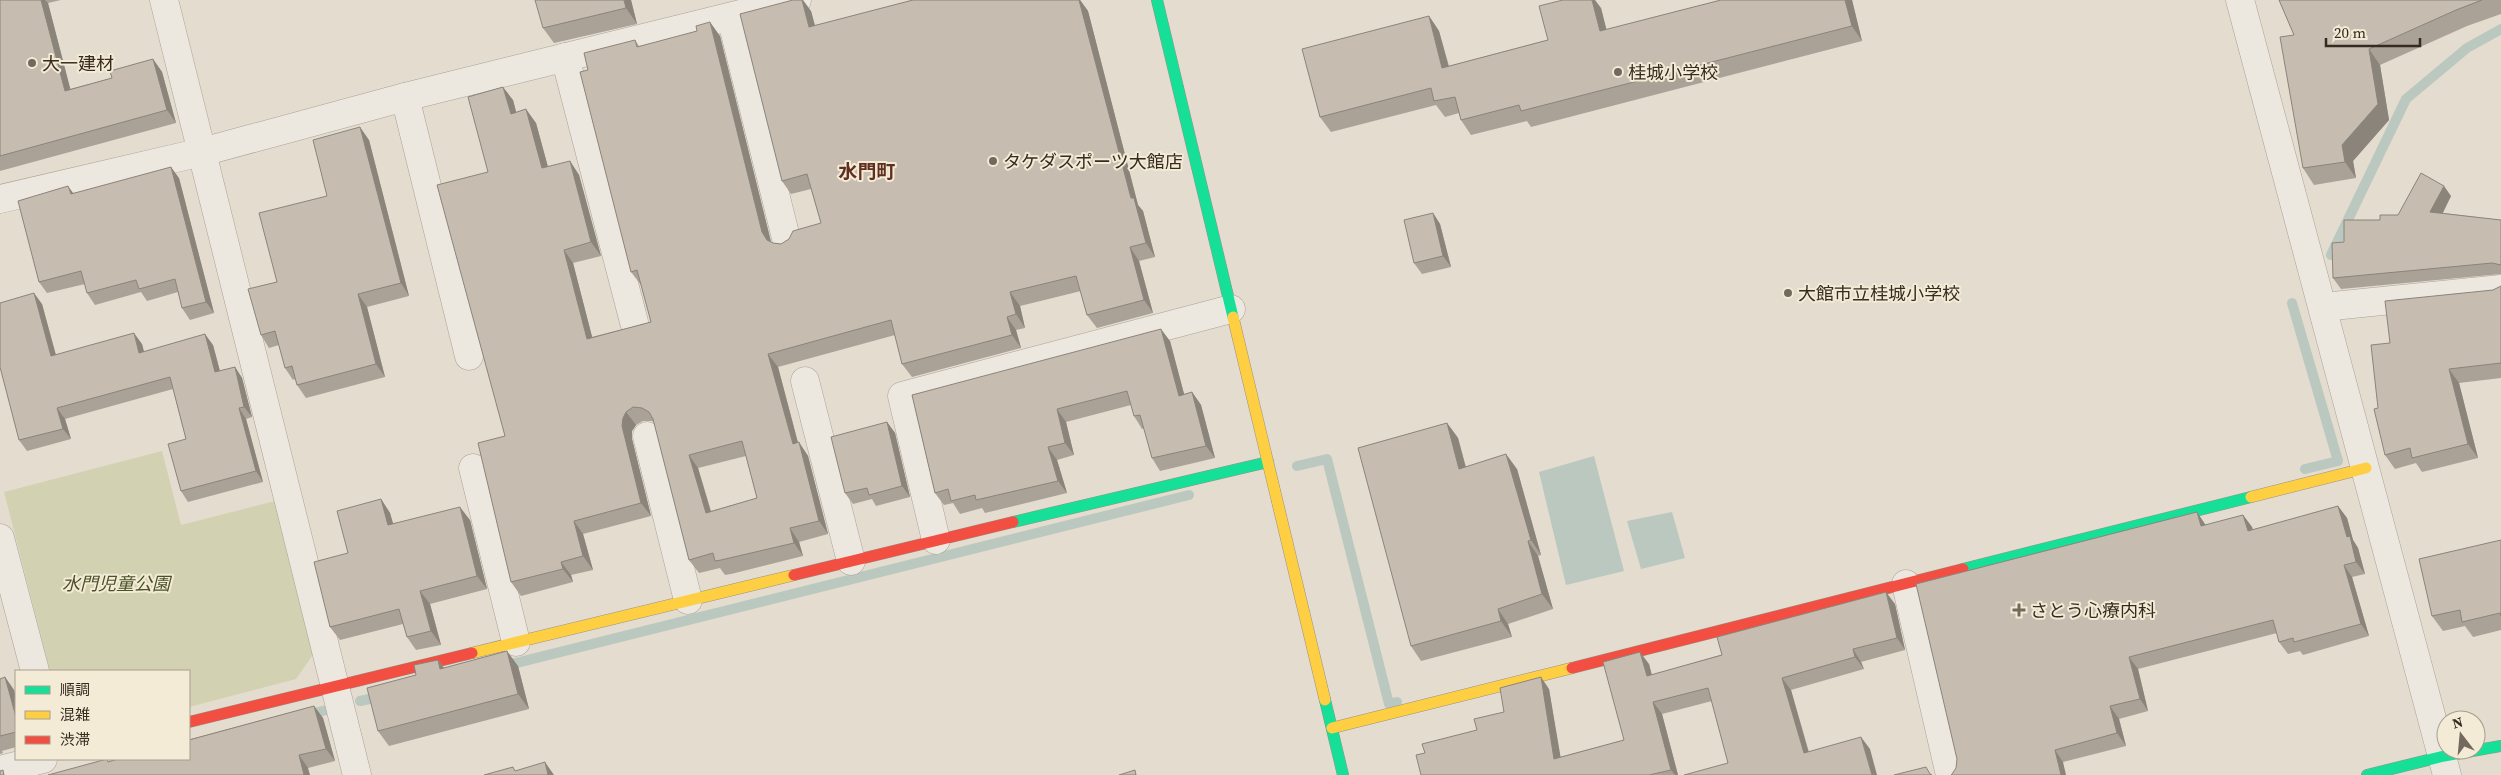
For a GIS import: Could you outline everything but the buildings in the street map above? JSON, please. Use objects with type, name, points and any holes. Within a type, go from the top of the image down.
[{"type":"street","points":[[164,0],[357,775]]},
{"type":"street","points":[[0,199],[202,152],[405,97],[797,0]]},
{"type":"street","points":[[1157,0],[1343,775]]},
{"type":"street","points":[[2240,0],[2445,766]]},
{"type":"street","points":[[731,17],[787,242]]},
{"type":"street","points":[[565,57],[634,322]]},
{"type":"street","points":[[405,97],[469,356]]},
{"type":"street","points":[[2323,307],[2501,289]]},
{"type":"street","points":[[936,540],[902,396],[1231,308]]},
{"type":"street","points":[[805,381],[851,561]]},
{"type":"street","points":[[647,436],[688,600]]},
{"type":"street","points":[[190,722],[936,540],[1268,462]]},
{"type":"street","points":[[473,468],[516,642]]},
{"type":"street","points":[[1332,728],[2366,468]]},
{"type":"street","points":[[0,538],[8,597],[35,670]]},
{"type":"street","points":[[1906,584],[1950,775]]},
{"type":"street","points":[[2367,775],[2445,766],[2501,746]]},
{"type":"street","points":[[0,770],[39,760]]},
{"type":"green space","name":"水門児童公園","points":[[162,451],[181,525],[275,501],[314,653],[296,679],[190,707],[190,670],[50,670],[4,492]]},
{"type":"shaded area","points":[[1594,456],[1624,571],[1566,585],[1539,472]]},
{"type":"shaded area","points":[[1672,512],[1685,558],[1641,569],[1627,521]]},
{"type":"waterway","points":[[2331,255],[2406,99],[2467,48],[2501,29]]},
{"type":"waterway","points":[[2292,303],[2338,461],[2305,469]]},
{"type":"waterway","points":[[1297,466],[1327,459],[1389,704],[1397,702]]},
{"type":"waterway","points":[[504,666],[1189,495]]},
{"type":"waterway","points":[[360,701],[383,696]]},
{"type":"waterway","points":[[306,715],[331,709]]},
{"type":"traffic: fast","points":[[1157,0],[1233,317]]},
{"type":"traffic: fast","points":[[1013,522],[1268,462]]},
{"type":"traffic: fast","points":[[1963,569],[2251,497]]},
{"type":"traffic: fast","points":[[1325,700],[1343,775]]},
{"type":"traffic: fast","points":[[2367,775],[2444,756],[2501,746]]},
{"type":"traffic: slow","points":[[1233,317],[1325,700]]},
{"type":"traffic: slow","points":[[2251,497],[2366,468]]},
{"type":"traffic: slow","points":[[472,653],[794,575]]},
{"type":"traffic: slow","points":[[1332,728],[1572,668]]},
{"type":"traffic: jam","points":[[794,575],[1013,522]]},
{"type":"traffic: jam","points":[[1572,668],[1963,569]]},
{"type":"traffic: jam","points":[[190,722],[472,653]]},
{"type":"place","name":"大一建材","points":[[32,63]]},
{"type":"place","name":"桂城小学校","points":[[1618,72]]},
{"type":"place","name":"タケダスポーツ大館店","points":[[993,161]]},
{"type":"place","name":"大館市立桂城小学校","points":[[1788,293]]},
{"type":"place","name":"さとう心療内科","points":[[2019,610]]},
{"type":"district","name":"水門町","points":[[867,171]]}]
